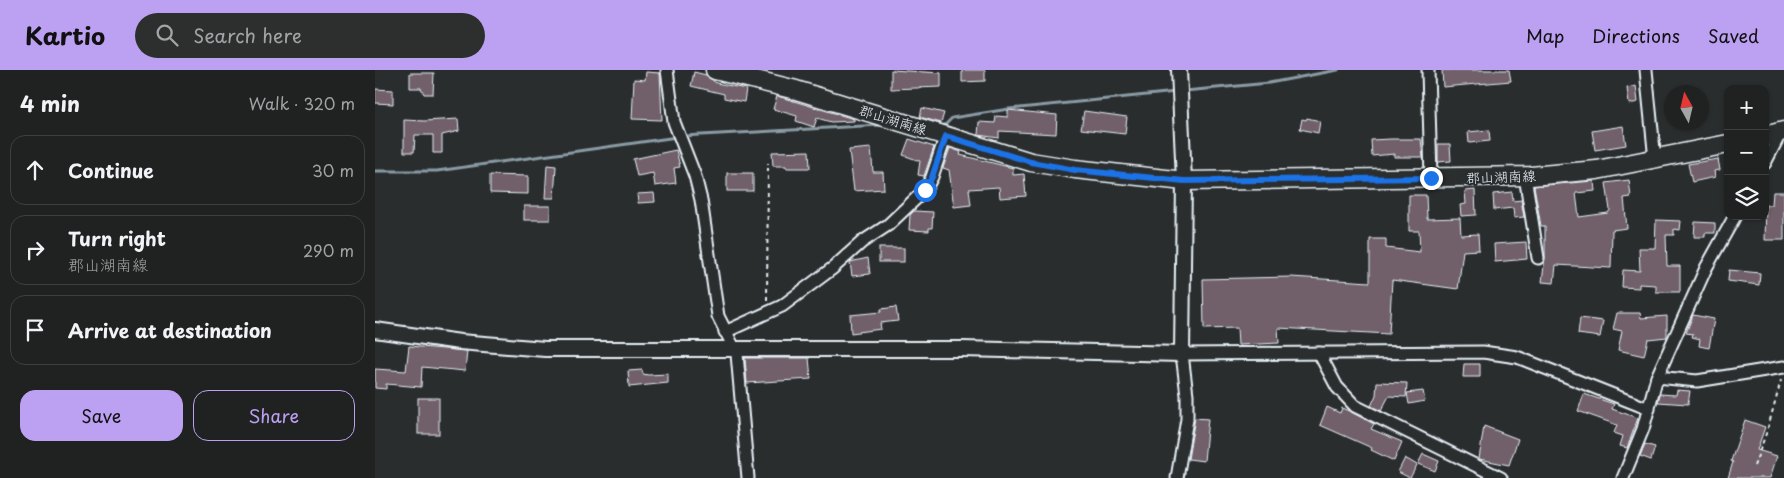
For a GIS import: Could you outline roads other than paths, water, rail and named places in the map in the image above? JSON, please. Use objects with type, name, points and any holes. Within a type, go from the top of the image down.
[{"type":"main road","name":"郡山湖南線","points":[[715,70],[796,90],[1031,162],[1075,170],[1184,181],[1525,176],[1597,170],[1724,145]]},
{"type":"street","points":[[667,70],[674,122],[695,176],[701,200],[716,308],[725,332],[735,348],[747,478]]},
{"type":"street","points":[[1177,478],[1187,418],[1187,395],[1182,354],[1184,181],[1179,70]]},
{"type":"street","points":[[1428,70],[1431,178]]},
{"type":"street","points":[[1646,70],[1655,160]]},
{"type":"street","points":[[1769,153],[1777,133]]},
{"type":"street","points":[[725,332],[782,306],[807,288],[862,242],[888,225],[919,197],[930,182],[946,136]]},
{"type":"street","points":[[1525,176],[1538,258]]},
{"type":"street","points":[[1623,478],[1649,409],[1657,377],[1706,268],[1733,220]]},
{"type":"street","points":[[375,330],[460,342],[545,349],[971,349],[1182,354],[1483,352],[1509,355],[1649,409]]},
{"type":"street","points":[[1319,353],[1337,387],[1355,406],[1501,478]]},
{"type":"street","points":[[1657,377],[1697,381],[1783,367]]},
{"type":"waterway","points":[[1185,91],[1269,83],[1338,70]]},
{"type":"waterway","points":[[937,125],[945,125],[952,118],[1009,109],[1176,92]]},
{"type":"waterway","points":[[683,136],[881,125]]},
{"type":"waterway","points":[[375,171],[437,171],[677,137]]}]
